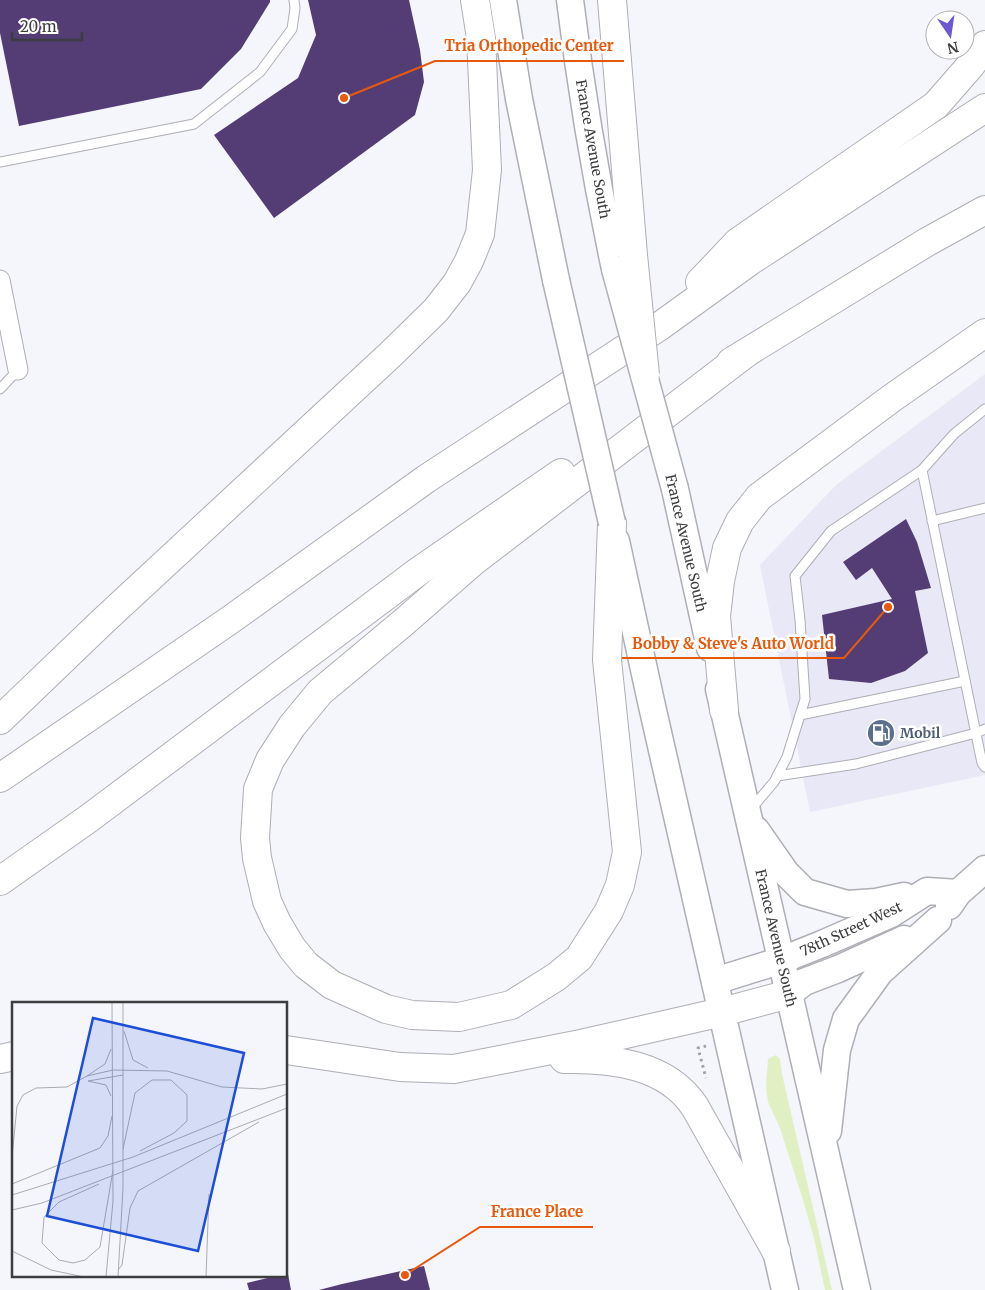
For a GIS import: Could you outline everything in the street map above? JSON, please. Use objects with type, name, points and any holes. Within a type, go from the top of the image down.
[{"type":"highway","points":[[0,720],[101,623],[391,354],[436,310],[457,283],[469,261],[480,234],[486,179],[481,38],[475,0]]},
{"type":"highway","points":[[612,0],[624,262],[645,375]]},
{"type":"highway","points":[[660,326],[738,242],[936,105],[985,45]]},
{"type":"highway","points":[[0,778],[230,620],[426,479],[660,326],[750,261],[985,108]]},
{"type":"highway","points":[[0,881],[88,819],[419,571],[538,488],[746,353],[927,242],[985,210]]},
{"type":"highway","points":[[724,710],[716,616],[720,581],[727,548],[740,520],[766,491],[884,404],[985,333]]},
{"type":"highway","points":[[612,523],[607,660],[627,852],[620,885],[609,912],[578,958],[556,977],[512,1004],[458,1017],[412,1015],[386,1009],[332,985],[306,965],[292,948],[277,923],[267,901],[257,858],[254,838],[258,789],[270,760],[292,726],[320,692],[404,622],[474,560],[746,353]]},
{"type":"highway","points":[[288,1050],[400,1067],[454,1069],[582,1044],[722,1012],[789,994]]},
{"type":"highway","points":[[507,1059],[592,1058],[645,1068],[668,1080],[695,1108],[776,1251]]},
{"type":"main road","points":[[503,0],[519,100],[556,280],[785,1290]]},
{"type":"main road","name":"France Avenue South","points":[[570,0],[598,190],[624,262]]},
{"type":"main road","name":"France Avenue South","points":[[645,375],[675,489],[857,1290]]},
{"type":"main road","points":[[749,818],[786,873],[805,892],[847,904],[876,902],[927,891],[958,893]]},
{"type":"main road","points":[[825,1152],[837,1050],[846,1019],[880,972],[938,920],[958,893],[985,869]]},
{"type":"main road","name":"78th Street West","points":[[715,981],[782,960],[891,914],[927,891]]},
{"type":"main road","points":[[789,994],[804,982],[893,945],[938,920]]},
{"type":"street","points":[[0,280],[18,370]]},
{"type":"lane","points":[[0,162],[194,124],[260,72],[292,29],[296,8],[294,0]]},
{"type":"lane","points":[[0,389],[18,370]]},
{"type":"lane","points":[[749,818],[774,782],[787,757],[805,699],[795,576],[831,531],[922,470],[954,434],[985,410]]},
{"type":"lane","points":[[922,470],[966,681],[981,731],[982,763],[985,767]]},
{"type":"lane","points":[[932,521],[985,508]]},
{"type":"lane","points":[[800,714],[966,681]]},
{"type":"lane","points":[[777,776],[856,764],[981,731]]},
{"type":"path","points":[[706,1046],[698,1048],[706,1081]]},
{"type":"shaded area","points":[[985,374],[985,775],[810,812],[760,565],[836,485]]},
{"type":"green space","points":[[776,1055],[780,1059],[832,1290],[825,1290],[814,1238],[803,1200],[780,1128],[768,1102],[766,1087],[768,1059]]},
{"type":"building","points":[[0,0],[270,0],[270,2],[241,49],[201,89],[19,126],[0,33]]},
{"type":"building","points":[[308,0],[409,0],[420,50],[424,82],[415,115],[274,218],[214,135],[298,78],[316,35]]},
{"type":"building","points":[[906,519],[917,542],[931,588],[915,591],[928,653],[905,671],[871,683],[829,679],[822,615],[892,599],[872,568],[856,580],[843,562]]},
{"type":"building","points":[[424,1266],[430,1290],[319,1290],[342,1284]]},
{"type":"building","points":[[288,1274],[291,1290],[249,1290],[247,1283],[268,1278],[288,1278]]},
{"type":"place","name":"Tria Orthopedic Center","points":[[344,98]]},
{"type":"place","name":"Bobby & Steve's Auto World","points":[[888,607]]},
{"type":"place","name":"Mobil","points":[[881,733]]},
{"type":"place","name":"France Place","points":[[405,1275]]}]
